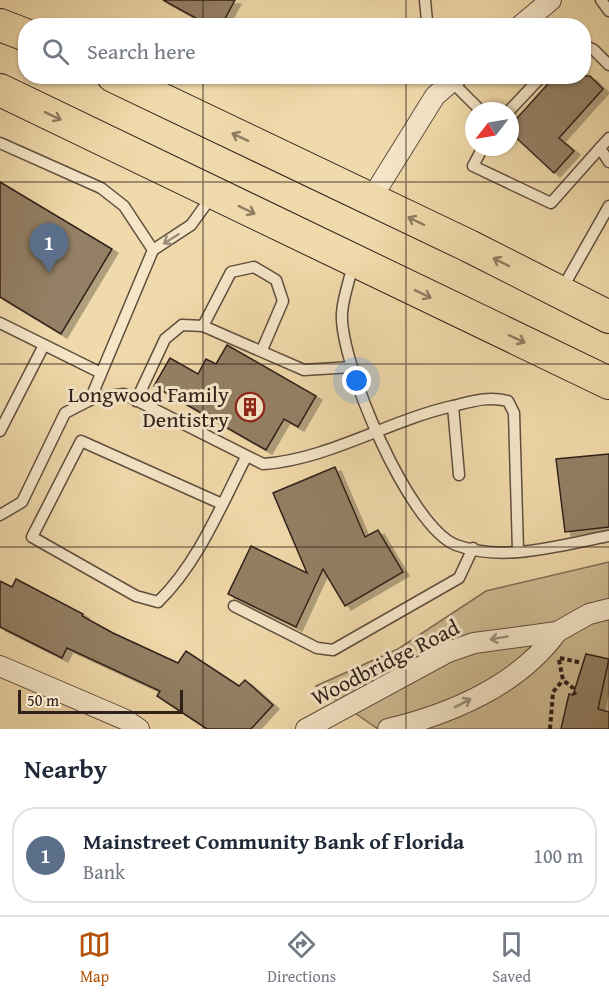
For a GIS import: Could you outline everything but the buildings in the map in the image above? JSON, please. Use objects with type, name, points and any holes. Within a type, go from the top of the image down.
[{"type":"main road","points":[[0,25],[18,32]]},
{"type":"main road","points":[[130,84],[371,199],[609,317]]},
{"type":"main road","points":[[0,90],[609,383]]},
{"type":"street","points":[[530,18],[551,0]]},
{"type":"street","points":[[371,199],[435,96],[449,84]]},
{"type":"street","name":"Woodbridge Road","points":[[306,729],[448,652],[474,643],[557,632],[589,614],[609,609]]},
{"type":"street","name":"Woodbridge Road","points":[[388,729],[456,707],[501,683],[543,651],[557,632]]},
{"type":"street","points":[[0,666],[126,720],[139,729]]},
{"type":"lane","points":[[425,0],[427,18]]},
{"type":"lane","points":[[602,0],[609,11]]},
{"type":"lane","points":[[591,48],[609,65]]},
{"type":"lane","points":[[459,84],[474,102]]},
{"type":"lane","points":[[517,102],[534,84]]},
{"type":"lane","points":[[478,156],[473,166],[551,203],[609,138]]},
{"type":"lane","points":[[0,143],[101,188],[124,206],[153,250]]},
{"type":"lane","points":[[600,148],[609,162]]},
{"type":"lane","points":[[90,400],[153,250],[191,225],[213,193]]},
{"type":"lane","points":[[560,292],[609,206]]},
{"type":"lane","points":[[354,261],[342,314],[355,382],[407,492],[433,525],[454,544],[493,553],[609,536]]},
{"type":"lane","points":[[203,326],[231,272],[254,267],[276,280],[283,301],[262,350]]},
{"type":"lane","points":[[0,323],[101,373]]},
{"type":"lane","points":[[136,400],[165,339],[182,325],[203,326],[304,370],[352,367]]},
{"type":"lane","points":[[0,431],[44,345]]},
{"type":"lane","points":[[0,515],[22,502],[65,413],[90,400],[124,394],[263,464],[289,462],[422,413],[492,397],[508,400],[514,412],[518,551]]},
{"type":"lane","points":[[453,406],[459,475]]},
{"type":"lane","points":[[222,504],[81,441],[32,537],[136,596],[158,602],[180,580],[222,504],[246,457]]},
{"type":"lane","points":[[234,606],[317,648],[333,650],[459,578],[473,548]]},
{"type":"path","points":[[557,632],[563,680],[573,688],[575,695]]},
{"type":"path","points":[[559,658],[582,663]]},
{"type":"path","points":[[550,729],[553,692],[563,680]]},
{"type":"shaded area","points":[[609,562],[609,729],[378,729],[316,686],[398,649],[486,591]]},
{"type":"place","name":"Mainstreet Community Bank of Florida","points":[[49,273]]},
{"type":"place","name":"Longwood Family Dentistry","points":[[250,407]]}]
